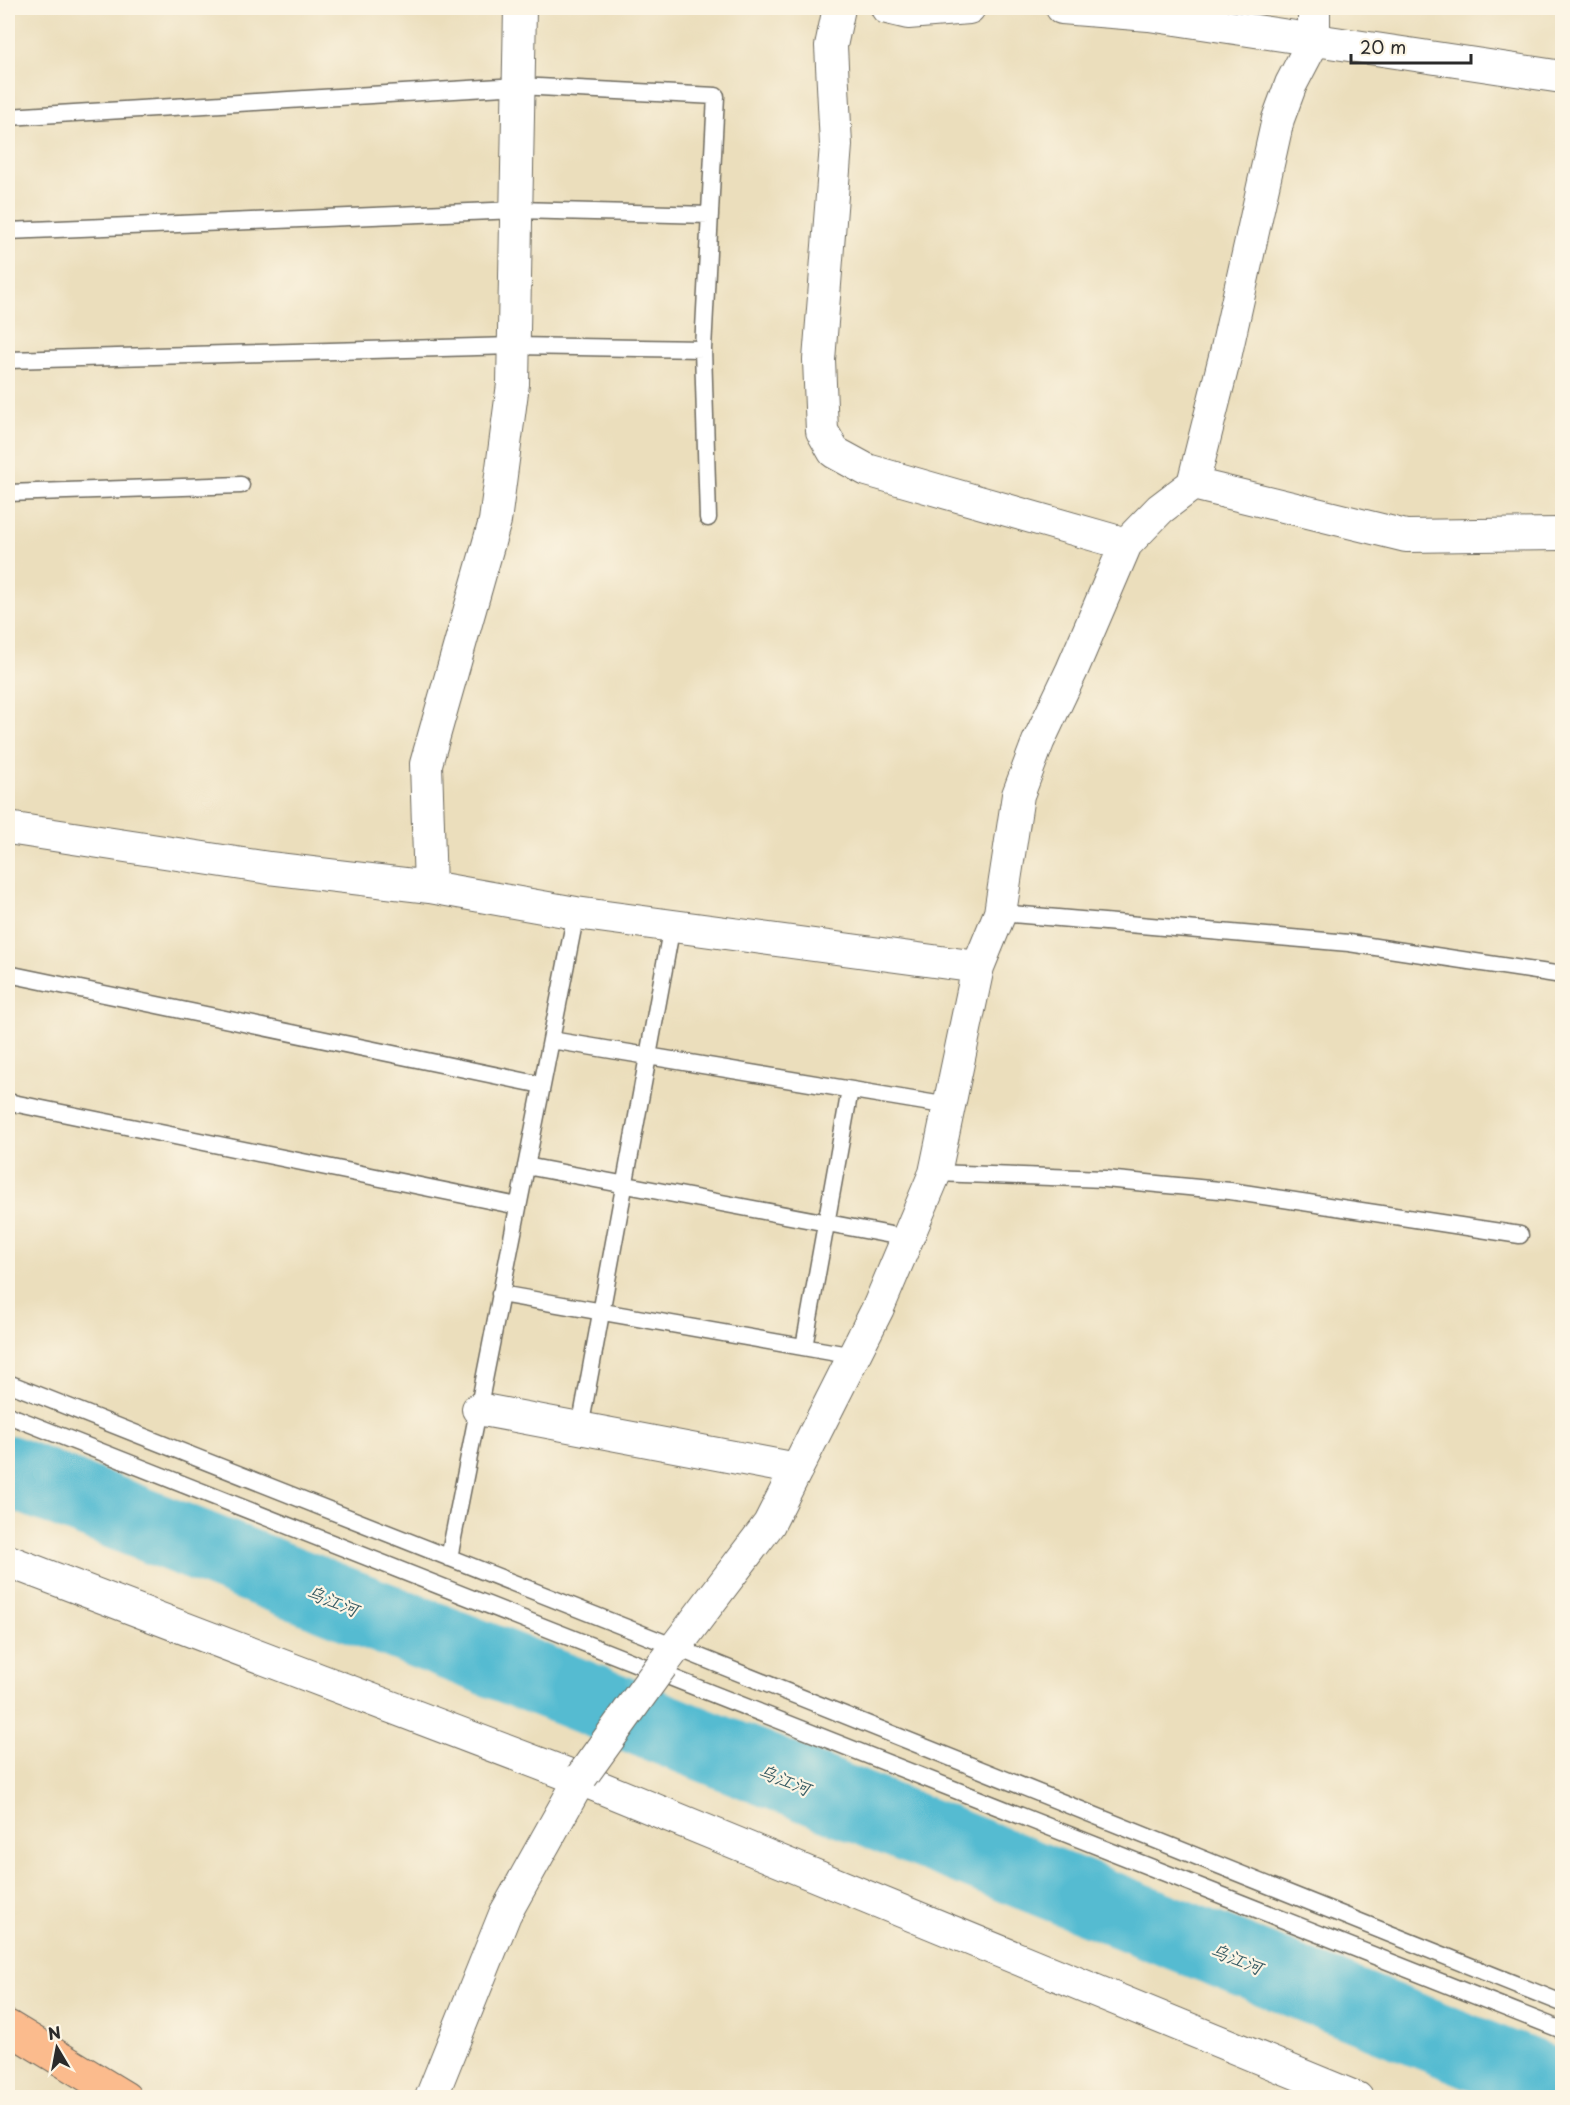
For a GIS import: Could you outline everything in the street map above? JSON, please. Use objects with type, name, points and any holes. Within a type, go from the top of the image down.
[{"type":"highway","points":[[8,2027],[125,2097]]},
{"type":"street","points":[[430,887],[426,764],[495,521],[513,384],[520,8]]},
{"type":"street","points":[[839,8],[831,46],[836,145],[819,360],[822,431],[834,452],[867,470],[1126,544]]},
{"type":"street","points":[[887,8],[908,13],[969,8]]},
{"type":"street","points":[[1062,8],[1149,15],[1563,77]]},
{"type":"street","points":[[431,2097],[505,1914],[581,1777],[668,1656],[769,1524],[878,1308],[935,1173],[978,967],[1000,913],[1018,795],[1038,742],[1072,670],[1126,544],[1160,509],[1193,484],[1226,353],[1278,119],[1291,84],[1314,40],[1314,8]]},
{"type":"street","points":[[1193,484],[1406,536],[1563,534]]},
{"type":"street","points":[[8,828],[269,868],[430,887],[576,913],[978,967]]},
{"type":"street","points":[[478,1409],[797,1469]]},
{"type":"street","points":[[8,1561],[581,1777],[1357,2097]]},
{"type":"lane","points":[[8,117],[519,86],[716,96],[703,349],[708,518]]},
{"type":"lane","points":[[8,231],[517,210],[710,215]]},
{"type":"lane","points":[[8,360],[513,346],[703,349]]},
{"type":"lane","points":[[8,493],[241,484]]},
{"type":"lane","points":[[449,1557],[576,913]]},
{"type":"lane","points":[[1000,913],[1349,943],[1563,975]]},
{"type":"lane","points":[[580,1428],[672,926]]},
{"type":"lane","points":[[8,974],[542,1085]]},
{"type":"lane","points":[[551,1040],[949,1106]]},
{"type":"lane","points":[[804,1347],[850,1090]]},
{"type":"lane","points":[[8,1102],[518,1206]]},
{"type":"lane","points":[[526,1166],[907,1238]]},
{"type":"lane","points":[[935,1173],[1105,1179],[1230,1191],[1520,1235]]},
{"type":"lane","points":[[500,1294],[854,1356]]},
{"type":"lane","points":[[8,1383],[449,1557],[668,1656],[1563,2003]]},
{"type":"lane","points":[[8,1414],[1563,2030]]},
{"type":"waterway","name":"乌江河","points":[[8,1471],[571,1692],[1562,2088]]}]
